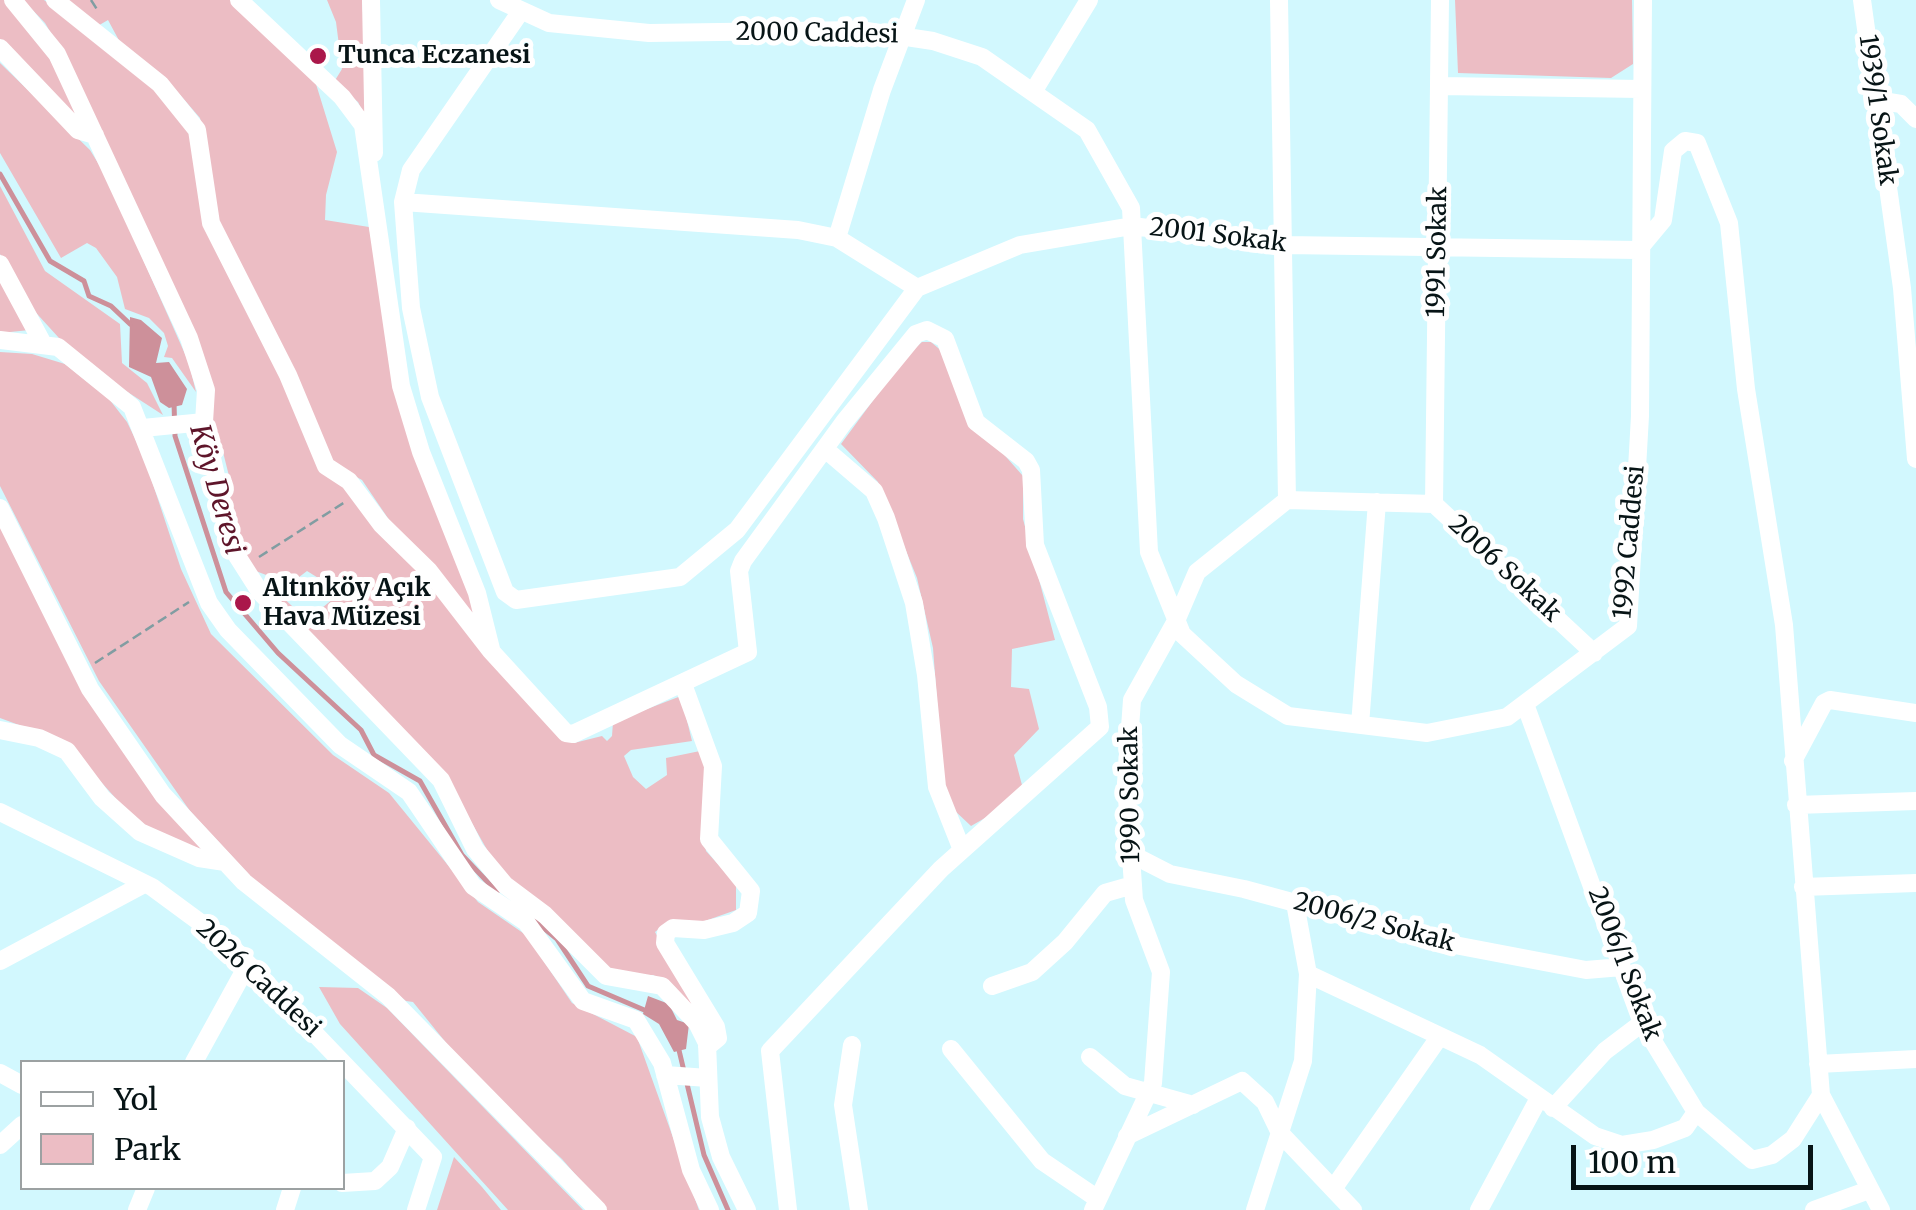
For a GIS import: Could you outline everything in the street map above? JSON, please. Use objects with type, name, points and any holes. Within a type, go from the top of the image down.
[{"type":"street","points":[[13,0],[57,54],[189,338],[206,390],[204,422],[232,548],[260,592],[440,780],[475,849],[505,885],[545,915],[606,976],[662,986],[697,1023],[707,1048],[710,1117],[721,1157],[747,1210]]},
{"type":"street","points":[[55,0],[160,84],[196,130],[212,223],[288,375],[326,466],[350,481],[381,524],[428,571],[491,651],[566,733],[573,734],[748,652],[740,571],[743,560],[905,346],[926,330],[945,339],[976,422],[1026,461],[1031,470],[1034,545],[1098,708],[1100,727],[962,850],[770,1051],[788,1210]]},
{"type":"street","points":[[239,0],[342,97],[362,124],[402,386],[421,452],[476,593],[491,651]]},
{"type":"street","points":[[370,160],[378,148],[371,0]]},
{"type":"street","name":"2000 Caddesi","points":[[499,0],[549,22],[649,33],[860,30],[902,34],[982,57],[1087,130],[1131,208],[1149,552],[1176,620]]},
{"type":"street","points":[[836,238],[916,0]]},
{"type":"street","points":[[1033,92],[1089,0]]},
{"type":"street","points":[[1279,0],[1287,500]]},
{"type":"street","name":"1991 Sokak","points":[[1434,504],[1440,0]]},
{"type":"street","name":"1992 Caddesi","points":[[1176,620],[1182,634],[1236,684],[1288,716],[1427,732],[1507,717],[1628,626],[1640,416],[1638,250],[1643,0]]},
{"type":"street","name":"1939/1 Sokak","points":[[1862,0],[1902,288],[1916,458]]},
{"type":"street","points":[[403,202],[798,230],[836,238],[917,288],[737,530],[680,577],[516,600],[505,592],[498,577],[430,397],[411,308],[403,202],[411,170],[521,11]]},
{"type":"street","points":[[0,48],[78,130],[94,135]]},
{"type":"street","points":[[1441,86],[1642,88]]},
{"type":"street","points":[[1901,104],[1916,90]]},
{"type":"street","points":[[1877,100],[1901,104],[1916,119]]},
{"type":"street","points":[[1638,250],[1663,220],[1673,151],[1685,141],[1697,143],[1728,224],[1746,388],[1784,624],[1821,1095],[1881,1210]]},
{"type":"street","name":"2001 Sokak","points":[[917,288],[1020,245],[1132,226],[1285,245],[1638,250]]},
{"type":"street","points":[[0,264],[42,342]]},
{"type":"street","points":[[0,340],[58,346],[132,407],[209,603],[228,630],[340,744],[403,788],[432,821],[456,866],[473,886],[526,922],[583,1000],[636,1020],[665,1076],[691,1170],[710,1210]]},
{"type":"street","points":[[142,428],[204,422]]},
{"type":"street","points":[[825,449],[874,491],[886,518],[914,603],[926,675],[937,788],[962,850]]},
{"type":"street","name":"1990 Sokak","points":[[1095,1205],[1153,1083],[1161,972],[1134,900],[1126,735],[1132,700],[1176,620],[1197,572],[1287,500]]},
{"type":"street","name":"2006 Sokak","points":[[1287,500],[1434,504],[1594,652]]},
{"type":"street","points":[[1360,724],[1376,502]]},
{"type":"street","points":[[0,508],[90,689],[164,795],[225,862],[388,996],[598,1210]]},
{"type":"street","points":[[684,684],[713,766],[709,839],[751,891],[748,913],[733,922],[704,930],[673,928],[666,933],[664,943],[716,1028],[718,1038],[707,1048]]},
{"type":"street","points":[[1792,762],[1824,703],[1830,700],[1916,713]]},
{"type":"street","name":"2006/1 Sokak","points":[[1525,704],[1642,1023],[1696,1112],[1752,1160],[1772,1155],[1793,1140],[1821,1095]]},
{"type":"street","points":[[0,730],[39,738],[67,751],[102,798],[140,832],[200,858],[225,862]]},
{"type":"street","points":[[403,788],[417,758]]},
{"type":"street","points":[[1796,805],[1916,801]]},
{"type":"street","name":"2026 Caddesi","points":[[0,812],[144,884],[228,943],[330,1056]]},
{"type":"street","name":"2006/2 Sokak","points":[[1131,854],[1170,874],[1457,945],[1586,970],[1622,967]]},
{"type":"street","points":[[1803,886],[1916,883]]},
{"type":"street","points":[[0,961],[144,884]]},
{"type":"street","points":[[992,986],[1032,972],[1065,942],[1105,894],[1133,886]]},
{"type":"street","points":[[1256,1210],[1303,1061],[1308,974],[1296,903]]},
{"type":"street","points":[[195,1060],[248,964]]},
{"type":"street","points":[[1308,974],[1480,1055],[1595,1136],[1622,1145],[1653,1140],[1685,1128],[1696,1112]]},
{"type":"street","points":[[1479,1210],[1546,1103],[1642,1023]]},
{"type":"street","points":[[1333,1190],[1440,1036]]},
{"type":"street","points":[[852,1045],[842,1105],[859,1210]]},
{"type":"street","points":[[952,1048],[1042,1161],[1095,1205]]},
{"type":"street","points":[[1090,1057],[1125,1086],[1193,1106]]},
{"type":"street","points":[[1818,1064],[1916,1059]]},
{"type":"street","name":"2026 Caddesi","points":[[345,1070],[433,1157],[416,1210]]},
{"type":"street","points":[[665,1076],[708,1078]]},
{"type":"street","points":[[1128,1136],[1242,1082],[1265,1102],[1280,1134],[1353,1210]]},
{"type":"street","points":[[0,1146],[20,1127]]},
{"type":"street","points":[[345,1183],[375,1181],[390,1168],[407,1128]]},
{"type":"street","points":[[1814,1210],[1868,1190]]},
{"type":"green space","points":[[0,0],[7,0],[34,29],[84,124],[0,40]]},
{"type":"green space","points":[[23,0],[44,0],[164,93],[192,136],[196,175],[342,485],[431,580],[557,734],[574,743],[602,736],[607,741],[612,736],[613,722],[681,696],[692,741],[631,750],[624,756],[633,777],[646,789],[667,775],[666,758],[700,751],[709,771],[702,819],[706,851],[736,884],[736,910],[705,921],[665,924],[655,932],[712,1035],[675,987],[653,975],[620,975],[604,969],[502,876],[457,797],[259,583],[276,591],[307,620],[333,599],[328,584],[307,571],[290,584],[253,570],[237,545],[224,485],[230,480],[222,448],[216,449],[211,399],[65,57],[45,23]]},
{"type":"green space","points":[[58,0],[231,0],[316,84],[337,152],[326,195],[325,220],[369,227],[385,316],[484,634],[400,536],[362,480],[334,465],[217,223],[200,118],[175,89],[122,46],[108,20],[96,27]]},
{"type":"green space","points":[[327,0],[362,0],[372,131],[358,102],[334,82],[342,69],[336,22]]},
{"type":"green space","points":[[1455,0],[1632,0],[1633,64],[1611,78],[1458,73]]},
{"type":"green space","points":[[0,63],[90,150],[106,176],[189,363],[196,392],[172,358],[164,357],[168,346],[164,333],[149,318],[125,309],[117,277],[96,248],[87,243],[61,258],[0,153]]},
{"type":"green space","points":[[0,186],[45,271],[120,324],[122,363],[147,383],[163,415],[109,380],[59,338],[28,304],[0,254]]},
{"type":"green space","points":[[0,276],[30,330],[0,333]]},
{"type":"green space","points":[[922,342],[931,342],[944,353],[961,406],[1023,476],[1023,519],[1055,640],[1012,649],[1011,687],[1029,689],[1039,729],[1014,755],[1022,785],[999,810],[971,826],[954,810],[943,781],[933,648],[917,578],[878,482],[841,444],[905,357]]},
{"type":"green space","points":[[0,352],[32,354],[65,364],[109,399],[127,422],[144,457],[181,569],[211,634],[333,755],[389,793],[478,902],[526,935],[572,1003],[637,1037],[699,1210],[606,1210],[562,1159],[477,1081],[413,1002],[406,1001],[254,880],[190,811],[99,681],[0,486]]},
{"type":"green space","points":[[0,520],[53,630],[204,850],[154,833],[128,812],[65,742],[0,718]]},
{"type":"green space","points":[[319,987],[358,988],[387,1008],[583,1210],[508,1210],[340,1024]]},
{"type":"green space","points":[[454,1157],[482,1187],[501,1210],[437,1210]]},
{"type":"shaded area","points":[[130,317],[141,320],[162,338],[156,363],[169,362],[187,389],[182,405],[169,408],[160,402],[151,377],[129,367]]},
{"type":"shaded area","points":[[648,996],[669,1004],[677,1020],[689,1024],[686,1049],[674,1052],[659,1024],[643,1014]]},
{"type":"waterway","name":"Köy Deresi","points":[[0,174],[50,261],[84,281],[89,296],[111,306],[130,324]]},
{"type":"waterway","name":"Köy Deresi","points":[[174,403],[175,436],[226,592],[278,653],[361,730],[374,755],[420,781],[462,855],[497,892]]},
{"type":"waterway","name":"Köy Deresi","points":[[529,916],[557,939],[588,986],[649,1012]]},
{"type":"waterway","name":"Köy Deresi","points":[[678,1046],[704,1155],[728,1210]]},
{"type":"place","name":"Tunca Eczanesi","points":[[318,56]]},
{"type":"place","name":"Altınköy Açık Hava Müzesi","points":[[243,603]]}]
